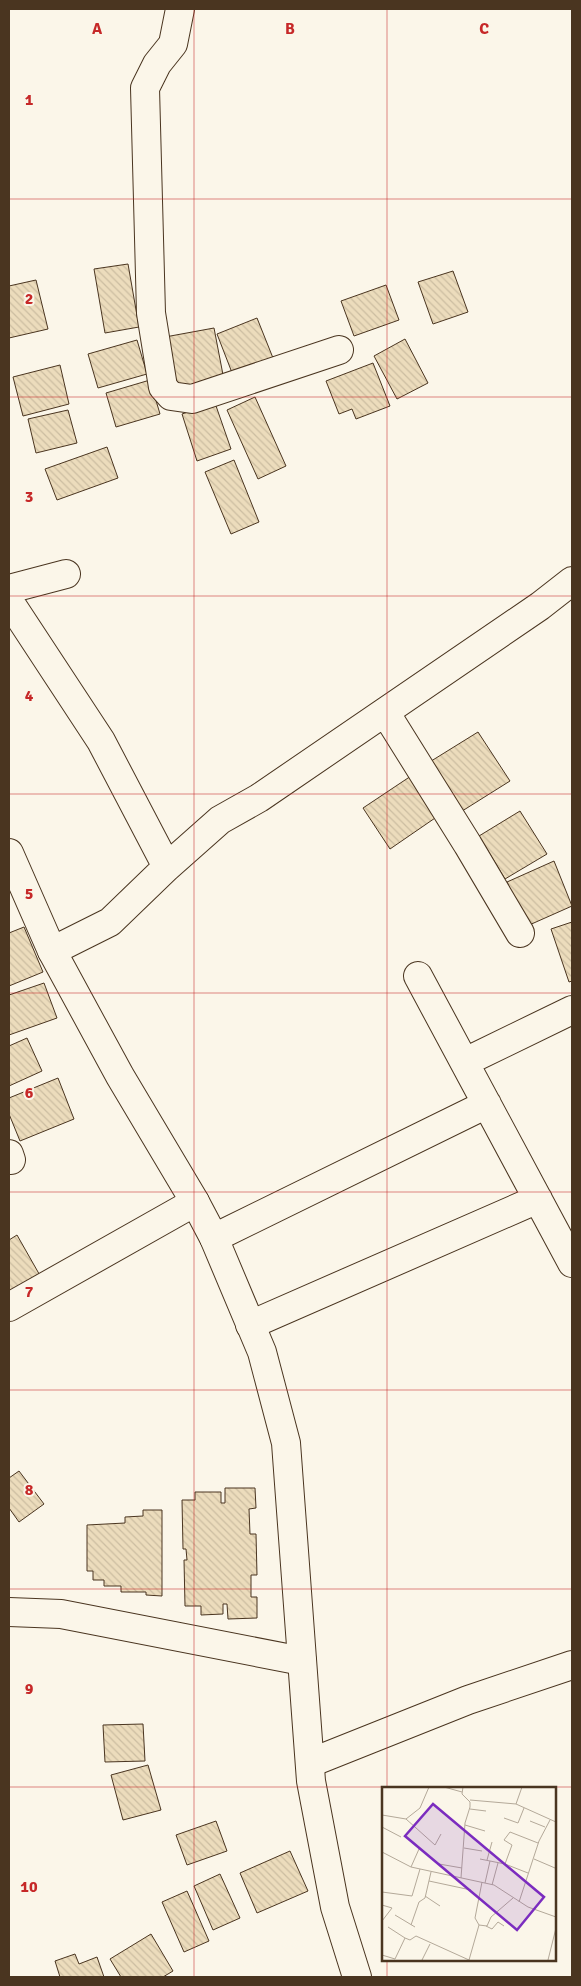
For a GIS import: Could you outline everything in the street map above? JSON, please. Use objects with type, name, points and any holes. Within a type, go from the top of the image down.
[{"type":"street","points":[[180,9],[173,44],[157,64],[145,88],[151,313],[163,387],[171,396],[192,399],[339,350]]},
{"type":"street","points":[[9,589],[66,574]]},
{"type":"street","points":[[52,951],[110,922],[167,867],[220,820],[260,798],[572,581]]},
{"type":"street","points":[[9,602],[101,741],[167,867]]},
{"type":"street","points":[[385,712],[520,933]]},
{"type":"street","points":[[9,853],[52,951],[120,1076],[195,1202],[214,1238],[262,1352],[286,1442],[311,1781],[335,1906],[358,1977]]},
{"type":"street","points":[[418,976],[572,1263]]},
{"type":"street","points":[[465,1062],[572,1010]]},
{"type":"street","points":[[214,1238],[487,1104]]},
{"type":"street","points":[[250,1325],[538,1199]]},
{"type":"street","points":[[9,1307],[195,1202]]},
{"type":"street","points":[[9,1612],[61,1614],[302,1661]]},
{"type":"street","points":[[310,1763],[468,1700],[572,1664]]},
{"type":"building","points":[[128,264],[139,327],[105,333],[94,269]]},
{"type":"building","points":[[453,271],[468,312],[433,324],[418,282]]},
{"type":"building","points":[[36,280],[48,329],[9,338],[9,286]]},
{"type":"building","points":[[386,285],[399,320],[354,336],[341,301]]},
{"type":"building","points":[[257,318],[277,368],[236,383],[217,334]]},
{"type":"building","points":[[214,328],[224,380],[175,389],[165,337]]},
{"type":"building","points":[[405,339],[428,383],[397,399],[374,356]]},
{"type":"building","points":[[137,340],[147,374],[98,388],[88,354]]},
{"type":"building","points":[[373,363],[390,406],[356,419],[352,409],[339,414],[326,381]]},
{"type":"building","points":[[60,365],[69,404],[23,416],[13,377]]},
{"type":"building","points":[[150,380],[160,414],[116,427],[106,393]]},
{"type":"building","points":[[255,397],[286,466],[258,479],[227,410]]},
{"type":"building","points":[[215,403],[231,449],[197,461],[182,414]]},
{"type":"building","points":[[68,410],[77,443],[36,453],[28,419]]},
{"type":"building","points":[[107,447],[118,478],[57,500],[45,469]]},
{"type":"building","points":[[234,460],[259,522],[231,534],[205,472]]},
{"type":"building","points":[[478,732],[510,781],[459,813],[428,763]]},
{"type":"building","points":[[411,776],[438,816],[390,849],[363,808]]},
{"type":"building","points":[[520,811],[547,854],[505,879],[479,836]]},
{"type":"building","points":[[554,861],[572,906],[527,926],[507,882]]},
{"type":"building","points":[[572,922],[572,981],[569,982],[551,929]]},
{"type":"building","points":[[24,927],[43,972],[9,986],[9,933]]},
{"type":"building","points":[[44,983],[57,1018],[9,1035],[9,995]]},
{"type":"building","points":[[27,1038],[42,1071],[9,1086],[9,1046]]},
{"type":"building","points":[[58,1078],[74,1119],[20,1141],[9,1114],[9,1098]]},
{"type":"building","points":[[17,1235],[42,1279],[9,1299],[9,1240]]},
{"type":"building","points":[[19,1471],[44,1504],[19,1522],[9,1508],[9,1478]]},
{"type":"building","points":[[225,1488],[255,1488],[256,1508],[249,1509],[250,1534],[256,1534],[257,1575],[251,1575],[251,1597],[257,1597],[257,1618],[228,1619],[227,1604],[223,1604],[223,1614],[201,1615],[201,1606],[185,1606],[184,1560],[187,1560],[186,1549],[183,1549],[182,1500],[195,1500],[195,1492],[221,1492],[221,1503],[225,1503]]},
{"type":"building","points":[[143,1510],[162,1510],[162,1596],[146,1595],[146,1592],[121,1592],[121,1586],[104,1586],[104,1580],[93,1580],[93,1571],[87,1571],[87,1525],[125,1523],[125,1517],[143,1516]]},
{"type":"building","points":[[143,1724],[145,1761],[105,1762],[103,1725]]},
{"type":"building","points":[[148,1765],[161,1810],[123,1820],[111,1775]]},
{"type":"building","points":[[216,1821],[227,1851],[187,1865],[176,1835]]},
{"type":"building","points":[[290,1851],[308,1891],[257,1913],[240,1873]]},
{"type":"building","points":[[220,1874],[240,1918],[213,1930],[194,1886]]},
{"type":"building","points":[[187,1891],[209,1941],[184,1952],[162,1902]]},
{"type":"building","points":[[151,1934],[173,1971],[163,1977],[121,1977],[110,1959]]},
{"type":"building","points":[[75,1954],[79,1964],[97,1957],[104,1977],[60,1977],[55,1961]]}]
